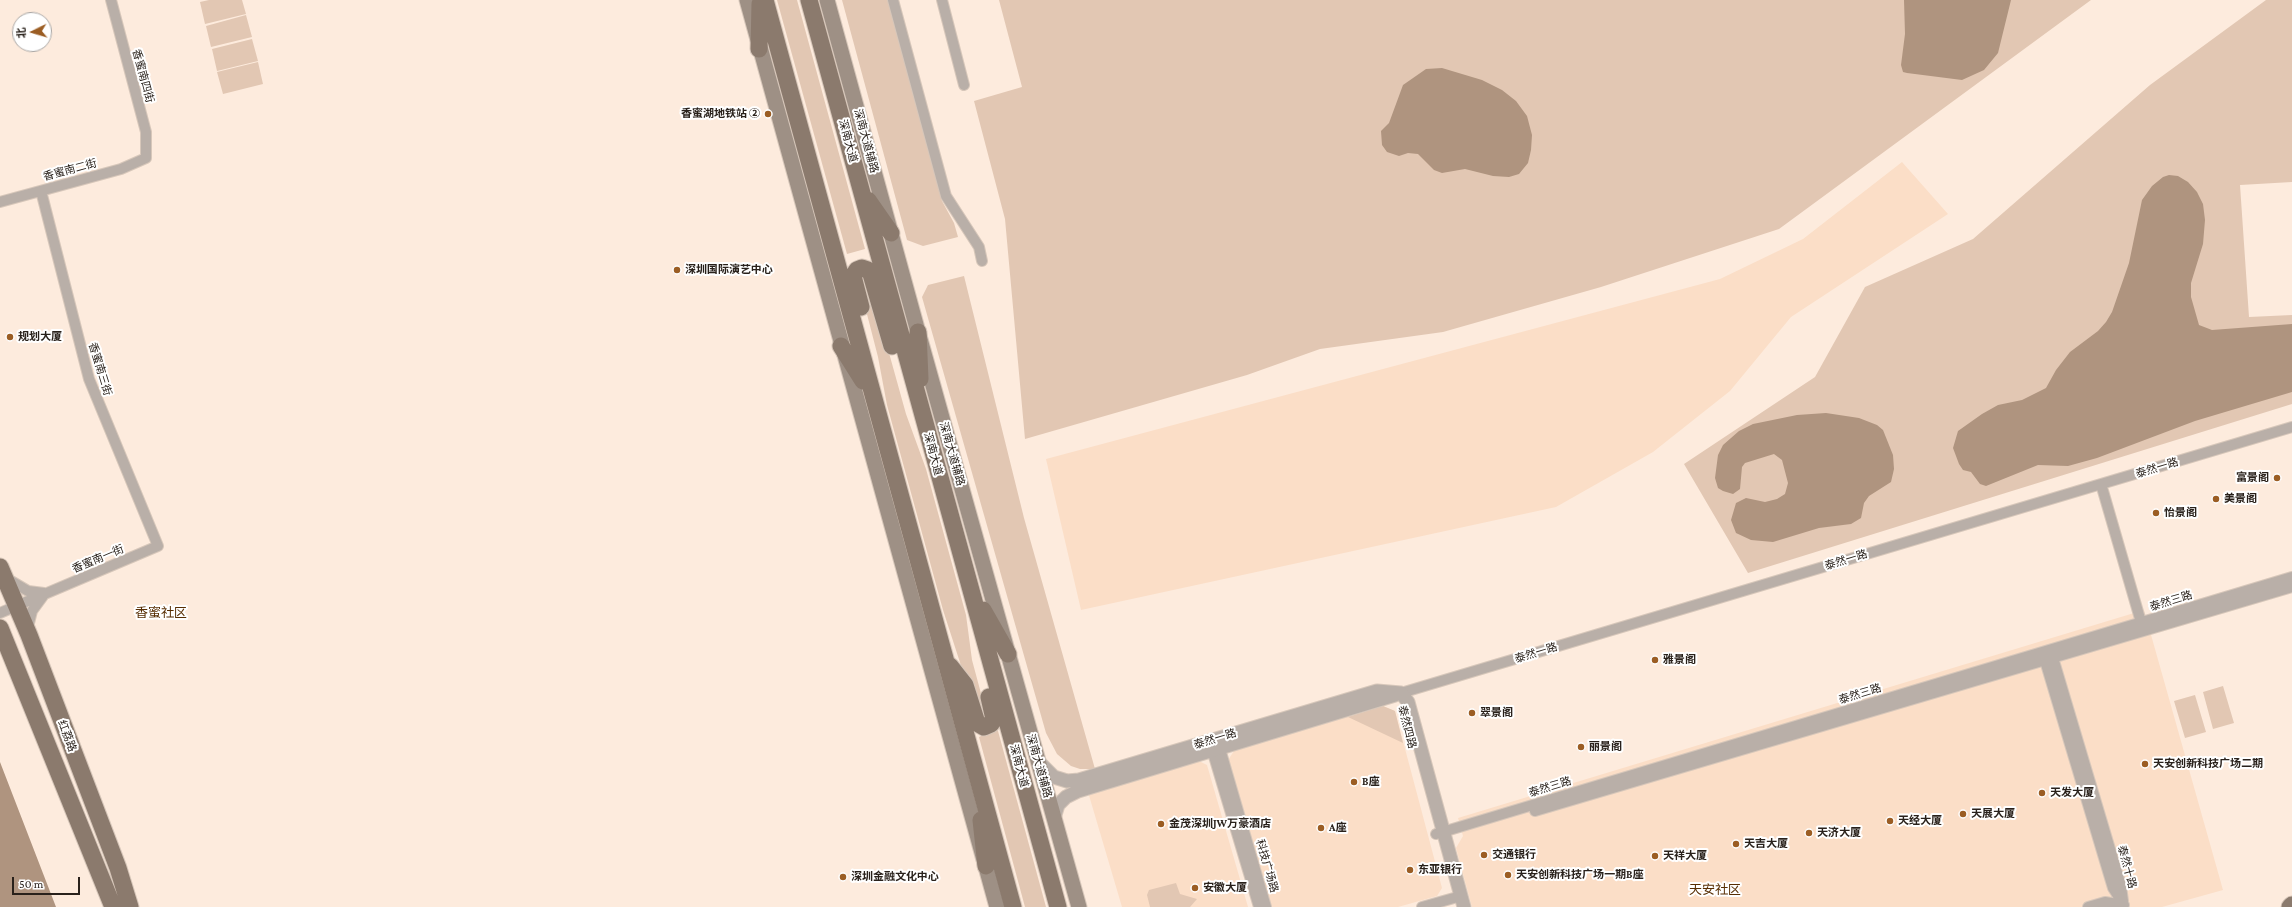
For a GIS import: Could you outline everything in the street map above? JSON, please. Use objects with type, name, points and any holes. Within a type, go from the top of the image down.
[{"type":"main road","points":[[747,0],[759,49],[997,907]]},
{"type":"main road","points":[[759,49],[760,0]]},
{"type":"main road","points":[[765,0],[1013,907]]},
{"type":"main road","name":"深南大道","points":[[809,0],[1058,907]]},
{"type":"main road","name":"深南大道辅路","points":[[827,0],[1079,907]]},
{"type":"main road","points":[[861,188],[891,233]]},
{"type":"main road","points":[[866,371],[863,318],[853,276],[857,270],[862,268],[868,270],[872,274],[901,378],[922,411]]},
{"type":"main road","points":[[918,332],[922,411]]},
{"type":"main road","points":[[841,346],[873,396]]},
{"type":"main road","name":"红荔路","points":[[2,570],[29,635],[118,868],[130,907]]},
{"type":"main road","points":[[970,587],[1008,654]]},
{"type":"main road","name":"红荔路","points":[[0,628],[114,907]]},
{"type":"main road","points":[[944,653],[950,666],[965,685],[977,723],[984,727],[989,726],[994,716],[983,672],[982,630]]},
{"type":"main road","points":[[974,764],[986,866]]},
{"type":"street","name":"香蜜南四街","points":[[111,0],[146,132],[146,158]]},
{"type":"street","points":[[894,0],[946,196],[979,248],[982,261]]},
{"type":"street","points":[[942,0],[964,86]]},
{"type":"street","name":"香蜜南二街","points":[[0,202],[121,169],[146,158]]},
{"type":"street","name":"香蜜南三街","points":[[41,191],[88,379],[158,546]]},
{"type":"street","name":"泰然一路","points":[[1054,818],[1058,805],[1072,794],[1377,691],[1401,693],[2292,427]]},
{"type":"street","points":[[2101,484],[2143,627]]},
{"type":"street","name":"香蜜南一街","points":[[0,614],[158,546]]},
{"type":"street","points":[[2,570],[11,581],[28,591],[46,593]]},
{"type":"street","name":"泰然三路","points":[[2143,627],[2292,578]]},
{"type":"street","name":"泰然三路","points":[[1441,836],[2047,655],[2143,627],[2292,587]]},
{"type":"street","points":[[29,635],[28,623],[30,615],[36,604],[46,593]]},
{"type":"street","name":"泰然十路","points":[[2047,655],[2121,886],[2121,906]]},
{"type":"street","name":"泰然四路","points":[[1401,693],[1400,704],[1441,836],[1457,903]]},
{"type":"street","name":"泰然一路","points":[[1038,759],[1043,768],[1054,777],[1072,781],[1215,745]]},
{"type":"street","name":"科技广场路","points":[[1215,745],[1259,907]]},
{"type":"street","name":"科技广场路","points":[[1215,745],[1266,907]]},
{"type":"street","points":[[2088,907],[2106,902],[2121,906]]},
{"type":"street","points":[[1422,907],[1457,903]]},
{"type":"shaded area","points":[[209,0],[242,0],[246,14],[205,24],[200,2]]},
{"type":"shaded area","points":[[777,0],[797,0],[865,249],[847,254]]},
{"type":"shaded area","points":[[842,0],[888,0],[942,201],[954,223],[958,237],[923,246],[907,240]]},
{"type":"shaded area","points":[[999,0],[2091,0],[1779,229],[1601,287],[1443,332],[1320,349],[1247,375],[1025,439],[1005,219],[974,101],[1022,87]]},
{"type":"shaded area","points":[[1904,0],[2011,0],[1998,53],[1984,70],[1962,80],[1903,72],[1901,65],[1905,34]]},
{"type":"shaded area","points":[[2266,0],[2292,0],[2292,182],[2240,185],[2249,317],[2292,315],[2292,404],[1748,573],[1684,464],[1815,377],[1865,287],[1973,239],[2150,85]]},
{"type":"shaded area","points":[[246,15],[252,37],[211,47],[206,26]]},
{"type":"shaded area","points":[[252,39],[258,61],[217,71],[212,49]]},
{"type":"shaded area","points":[[258,62],[263,84],[223,94],[217,72]]},
{"type":"shaded area","points":[[1442,68],[1482,80],[1502,90],[1516,101],[1527,116],[1532,135],[1531,150],[1528,163],[1519,174],[1509,177],[1493,176],[1465,169],[1442,173],[1434,170],[1418,154],[1408,153],[1399,156],[1387,152],[1382,145],[1381,131],[1389,123],[1403,85],[1426,69]]},
{"type":"shaded area","points":[[1902,162],[1948,214],[1791,317],[1730,391],[1653,452],[1556,507],[1081,610],[1046,459],[1720,279],[1803,239]]},
{"type":"shaded area","points":[[2169,175],[2178,176],[2188,182],[2197,192],[2203,204],[2205,220],[2203,244],[2191,283],[2191,297],[2199,325],[2212,330],[2292,324],[2292,392],[2195,421],[2097,458],[2068,466],[2038,465],[1986,486],[1980,484],[1971,472],[1963,470],[1959,464],[1953,448],[1958,431],[1998,405],[2022,400],[2046,388],[2056,370],[2070,352],[2098,331],[2106,322],[2112,312],[2129,263],[2142,200],[2152,186],[2163,177]]},
{"type":"shaded area","points":[[964,276],[1024,518],[1095,769],[1080,769],[1071,766],[1057,754],[1046,733],[922,297],[928,285]]},
{"type":"shaded area","points":[[863,277],[869,281],[906,414],[926,469],[966,615],[972,660],[986,712],[985,718],[977,715],[943,610],[887,405],[878,357],[859,283]]},
{"type":"shaded area","points":[[1826,413],[1859,418],[1877,425],[1883,430],[1893,455],[1894,469],[1891,482],[1869,496],[1864,503],[1861,518],[1851,524],[1819,528],[1773,542],[1751,540],[1736,533],[1731,520],[1736,503],[1746,498],[1765,502],[1777,499],[1785,494],[1788,483],[1782,460],[1774,454],[1745,463],[1742,467],[1740,489],[1733,494],[1723,491],[1718,488],[1715,478],[1718,455],[1723,445],[1739,431],[1753,424],[1797,415]]},
{"type":"shaded area","points":[[2144,610],[2223,890],[2162,907],[1472,907],[1456,848],[1463,836],[1458,818]]},
{"type":"shaded area","points":[[2223,686],[2234,723],[2213,729],[2203,692]]},
{"type":"shaded area","points":[[2195,695],[2206,732],[2185,738],[2174,701]]},
{"type":"shaded area","points":[[1383,706],[1395,711],[1442,888],[1437,896],[1398,907],[1271,907],[1228,760],[1234,751]]},
{"type":"shaded area","points":[[1383,706],[1395,711],[1403,743],[1348,717]]},
{"type":"shaded area","points":[[993,730],[998,731],[1046,907],[1025,907],[979,737]]},
{"type":"shaded area","name":"金茂深圳JW万豪酒店","points":[[1197,760],[1207,765],[1248,907],[1122,907],[1088,792]]},
{"type":"shaded area","points":[[0,762],[56,907],[0,907]]},
{"type":"shaded area","points":[[1176,883],[1180,894],[1197,899],[1190,907],[1150,907],[1147,895],[1149,890]]},
{"type":"place","name":"香蜜湖地铁站 ②","points":[[768,114]]},
{"type":"place","name":"深圳国际演艺中心","points":[[677,270]]},
{"type":"place","name":"规划大厦","points":[[10,337]]},
{"type":"place","name":"富景阁","points":[[2277,478]]},
{"type":"place","name":"美景阁","points":[[2216,499]]},
{"type":"place","name":"怡景阁","points":[[2156,513]]},
{"type":"place","name":"雅景阁","points":[[1655,660]]},
{"type":"place","name":"翠景阁","points":[[1472,713]]},
{"type":"place","name":"丽景阁","points":[[1581,747]]},
{"type":"place","name":"天安创新科技广场二期","points":[[2145,764]]},
{"type":"place","name":"B座","points":[[1354,782]]},
{"type":"place","name":"天发大厦","points":[[2042,793]]},
{"type":"place","name":"天展大厦","points":[[1963,814]]},
{"type":"place","name":"天经大厦","points":[[1890,821]]},
{"type":"place","name":"金茂深圳JW万豪酒店","points":[[1161,824]]},
{"type":"place","name":"A座","points":[[1321,828]]},
{"type":"place","name":"天济大厦","points":[[1809,833]]},
{"type":"place","name":"天吉大厦","points":[[1736,844]]},
{"type":"place","name":"交通银行","points":[[1484,855]]},
{"type":"place","name":"天祥大厦","points":[[1655,856]]},
{"type":"place","name":"东亚银行","points":[[1410,870]]},
{"type":"place","name":"天安创新科技广场一期B座","points":[[1508,875]]},
{"type":"place","name":"深圳金融文化中心","points":[[843,877]]},
{"type":"place","name":"安徽大厦","points":[[1195,888]]},
{"type":"district","name":"香蜜社区","points":[[161,613]]},
{"type":"district","name":"天安社区","points":[[1715,890]]}]
